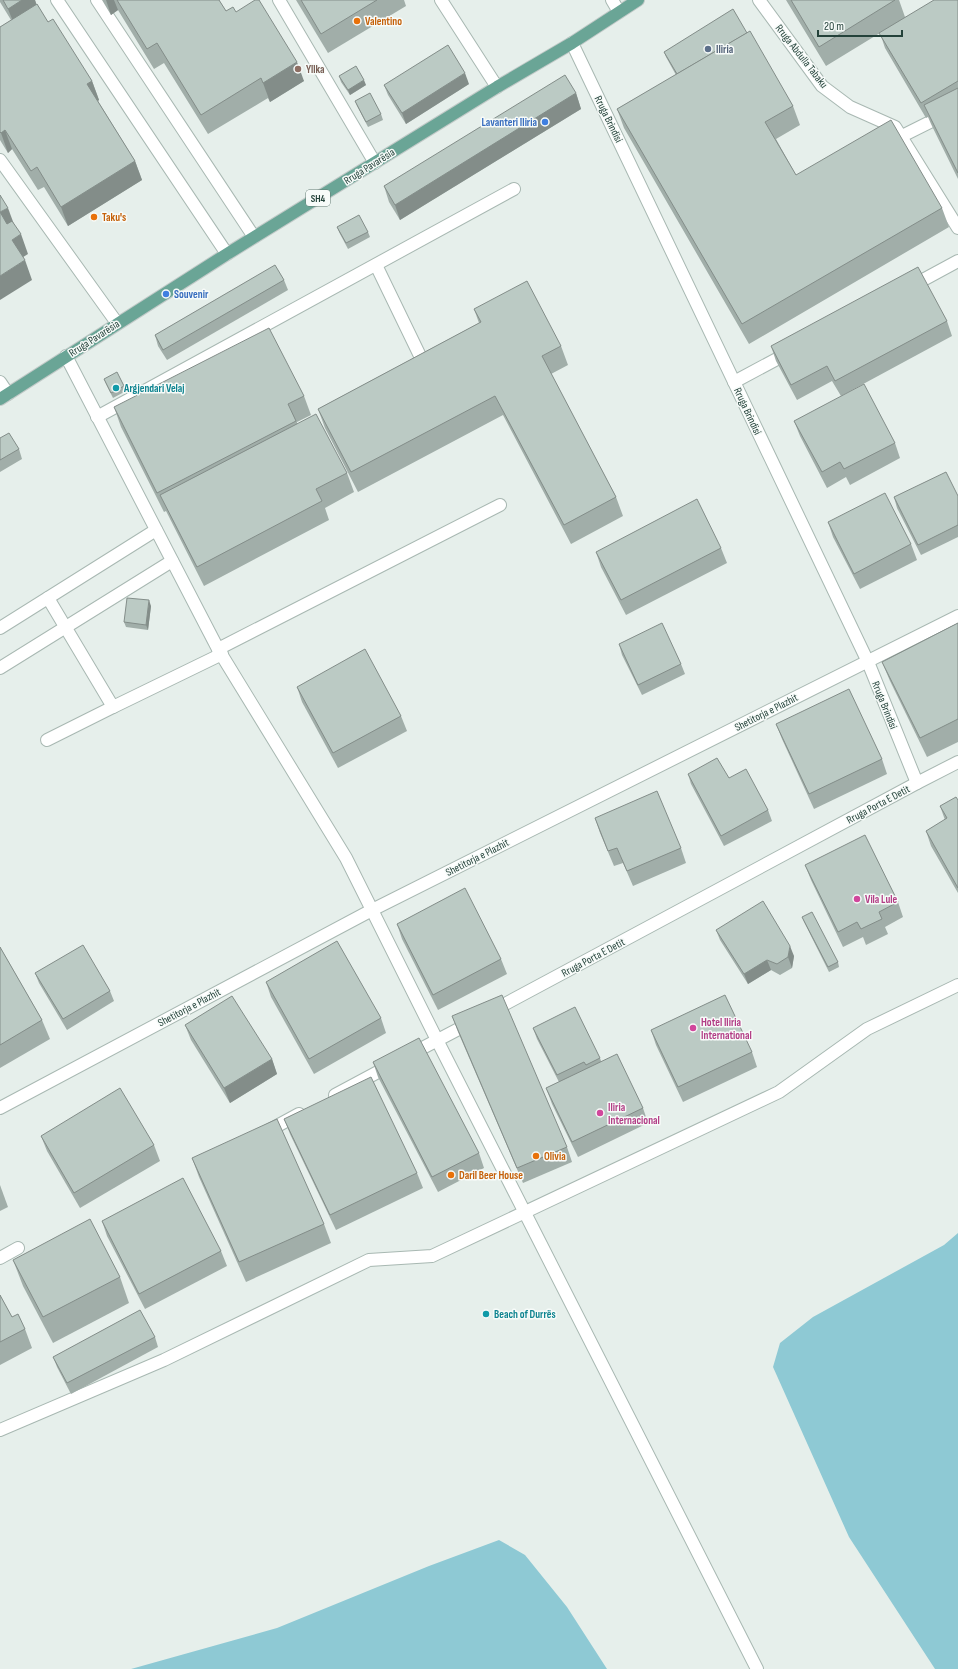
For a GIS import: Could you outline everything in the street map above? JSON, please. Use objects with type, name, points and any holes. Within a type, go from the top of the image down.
[{"type":"main road","name":"Rruga Pavarësia","points":[[4,396],[254,237],[496,87],[572,43],[638,0]]},
{"type":"street","points":[[57,0],[227,254]]},
{"type":"street","points":[[97,0],[254,237]]},
{"type":"street","points":[[279,0],[375,162]]},
{"type":"street","points":[[441,0],[496,87]]},
{"type":"street","points":[[612,0],[619,12]]},
{"type":"street","name":"Rruga Abdulla Tabaku","points":[[759,0],[822,86],[850,107],[895,127],[958,228]]},
{"type":"street","name":"Rruga Brindisi","points":[[572,43],[868,662],[917,783]]},
{"type":"street","points":[[902,136],[958,108]]},
{"type":"street","points":[[0,160],[117,323]]},
{"type":"street","points":[[97,417],[514,188]]},
{"type":"street","points":[[901,292],[958,261]]},
{"type":"street","points":[[376,265],[422,360]]},
{"type":"street","points":[[734,382],[798,348]]},
{"type":"street","points":[[66,356],[220,652],[346,858],[524,1212],[757,1669]]},
{"type":"street","points":[[0,382],[4,396]]},
{"type":"street","points":[[47,740],[220,652],[500,505]]},
{"type":"street","points":[[0,628],[156,530]]},
{"type":"street","points":[[0,668],[172,561]]},
{"type":"street","points":[[48,598],[112,707]]},
{"type":"street","name":"Shetitorja e Plazhit","points":[[0,1108],[372,910],[958,616]]},
{"type":"street","name":"Rruga Porta E Detit","points":[[325,1100],[958,762]]},
{"type":"street","points":[[0,1430],[164,1360],[369,1260],[432,1256],[780,1092],[867,1029],[958,985]]},
{"type":"street","points":[[256,1137],[311,1108]]},
{"type":"street","points":[[0,1258],[18,1248]]},
{"type":"water","points":[[958,1233],[958,1669],[935,1669],[849,1537],[773,1367],[780,1343],[813,1317],[944,1245]]},
{"type":"water","points":[[499,1540],[525,1555],[567,1607],[607,1669],[131,1669],[277,1628],[429,1566]]},
{"type":"building","points":[[3,0],[22,0],[8,9]]},
{"type":"building","points":[[117,0],[219,0],[226,11],[233,7],[236,12],[255,0],[259,0],[297,62],[263,83],[261,78],[201,115],[157,43],[147,49]]},
{"type":"building","points":[[301,0],[377,0],[321,34]]},
{"type":"building","points":[[791,0],[895,0],[819,47]]},
{"type":"building","points":[[934,0],[958,0],[958,81],[921,103],[879,33]]},
{"type":"building","points":[[37,4],[48,22],[53,19],[92,81],[87,84],[135,161],[61,207],[37,167],[31,171],[5,130],[1,133],[0,132],[0,27]]},
{"type":"building","name":"Iliria","points":[[733,9],[747,33],[677,74],[664,52]]},
{"type":"building","points":[[750,31],[793,106],[765,122],[796,175],[891,120],[942,208],[742,324],[617,109]]},
{"type":"building","points":[[448,45],[465,73],[402,113],[384,85]]},
{"type":"building","points":[[356,66],[364,80],[348,90],[339,76]]},
{"type":"building","points":[[565,75],[576,93],[395,205],[384,186]]},
{"type":"building","points":[[958,88],[958,173],[924,105]]},
{"type":"building","points":[[370,93],[381,114],[366,122],[355,101]]},
{"type":"building","points":[[0,195],[8,208],[0,212]]},
{"type":"building","points":[[0,212],[7,224],[12,221],[21,234],[12,240],[25,260],[0,276]]},
{"type":"building","points":[[359,215],[368,232],[346,243],[337,227]]},
{"type":"building","points":[[275,265],[284,280],[163,350],[155,335]]},
{"type":"building","points":[[918,267],[947,321],[835,381],[827,366],[791,385],[771,346]]},
{"type":"building","points":[[527,281],[561,346],[542,356],[616,497],[564,525],[495,396],[351,472],[318,409],[481,322],[474,309]]},
{"type":"building","points":[[269,328],[304,396],[288,404],[296,421],[157,493],[114,407]]},
{"type":"building","name":"Argjendari Velaj","points":[[117,372],[124,386],[111,393],[104,379]]},
{"type":"building","points":[[864,384],[895,443],[844,469],[840,462],[822,472],[794,421]]},
{"type":"building","points":[[316,414],[347,473],[316,489],[322,501],[197,567],[160,495]]},
{"type":"building","points":[[9,433],[19,449],[0,460],[0,438]]},
{"type":"building","points":[[946,472],[958,496],[958,525],[918,545],[894,497]]},
{"type":"building","points":[[885,493],[911,544],[854,574],[828,522]]},
{"type":"building","points":[[697,499],[721,548],[621,600],[596,552]]},
{"type":"building","points":[[127,598],[149,600],[146,625],[124,622]]},
{"type":"building","points":[[662,623],[681,664],[638,685],[619,644]]},
{"type":"building","points":[[958,623],[958,719],[920,738],[882,662]]},
{"type":"building","points":[[365,649],[401,716],[333,753],[297,687]]},
{"type":"building","points":[[849,689],[882,759],[809,794],[776,724]]},
{"type":"building","points":[[717,758],[729,778],[746,769],[768,810],[721,836],[688,774]]},
{"type":"building","points":[[657,791],[681,848],[627,871],[617,848],[608,851],[595,818]]},
{"type":"building","points":[[956,797],[958,800],[958,888],[926,831],[947,818],[940,806]]},
{"type":"building","name":"Vila Lule","points":[[865,835],[898,902],[879,912],[882,919],[861,929],[857,922],[838,932],[805,865]]},
{"type":"building","points":[[465,888],[501,959],[433,995],[397,924]]},
{"type":"building","points":[[763,901],[790,946],[788,957],[777,964],[767,960],[744,974],[716,930]]},
{"type":"building","points":[[812,912],[838,962],[828,967],[802,917]]},
{"type":"building","points":[[337,941],[381,1018],[309,1059],[266,982]]},
{"type":"building","points":[[83,945],[110,991],[63,1019],[35,973]]},
{"type":"building","points":[[0,947],[42,1020],[0,1045]]},
{"type":"building","points":[[502,995],[567,1147],[517,1168],[452,1016]]},
{"type":"building","points":[[725,995],[752,1052],[678,1087],[651,1030]]},
{"type":"building","points":[[232,996],[272,1059],[224,1088],[185,1025]]},
{"type":"building","points":[[575,1007],[600,1058],[586,1065],[584,1062],[557,1075],[533,1028]]},
{"type":"building","points":[[419,1038],[479,1153],[432,1177],[373,1062]]},
{"type":"building","name":"Iliria Internacional","points":[[617,1054],[643,1108],[572,1142],[546,1088]]},
{"type":"building","points":[[371,1077],[417,1173],[330,1215],[284,1119]]},
{"type":"building","points":[[120,1088],[154,1145],[74,1193],[41,1136]]},
{"type":"building","points":[[277,1119],[324,1224],[239,1262],[192,1158]]},
{"type":"building","points":[[183,1178],[221,1251],[139,1294],[102,1221]]},
{"type":"building","points":[[90,1219],[120,1277],[43,1317],[13,1260]]},
{"type":"building","points":[[0,1295],[12,1317],[18,1314],[25,1329],[0,1342]]},
{"type":"building","points":[[140,1310],[155,1337],[67,1383],[53,1357]]},
{"type":"place","name":"Valentino","points":[[357,21]]},
{"type":"place","name":"Iliria","points":[[708,49]]},
{"type":"place","name":"Yllka","points":[[298,69]]},
{"type":"place","name":"Lavanteri Iliria","points":[[545,122]]},
{"type":"place","name":"Taku's","points":[[94,217]]},
{"type":"place","name":"Souvenir","points":[[166,294]]},
{"type":"place","name":"Argjendari Velaj","points":[[116,388]]},
{"type":"place","name":"Vila Lule","points":[[857,899]]},
{"type":"place","name":"Hotel Iliria International","points":[[693,1028]]},
{"type":"place","name":"Iliria Internacional","points":[[600,1113]]},
{"type":"place","name":"Olivia","points":[[536,1156]]},
{"type":"place","name":"Daril Beer House","points":[[451,1175]]},
{"type":"place","name":"Beach of Durrës","points":[[486,1314]]}]
